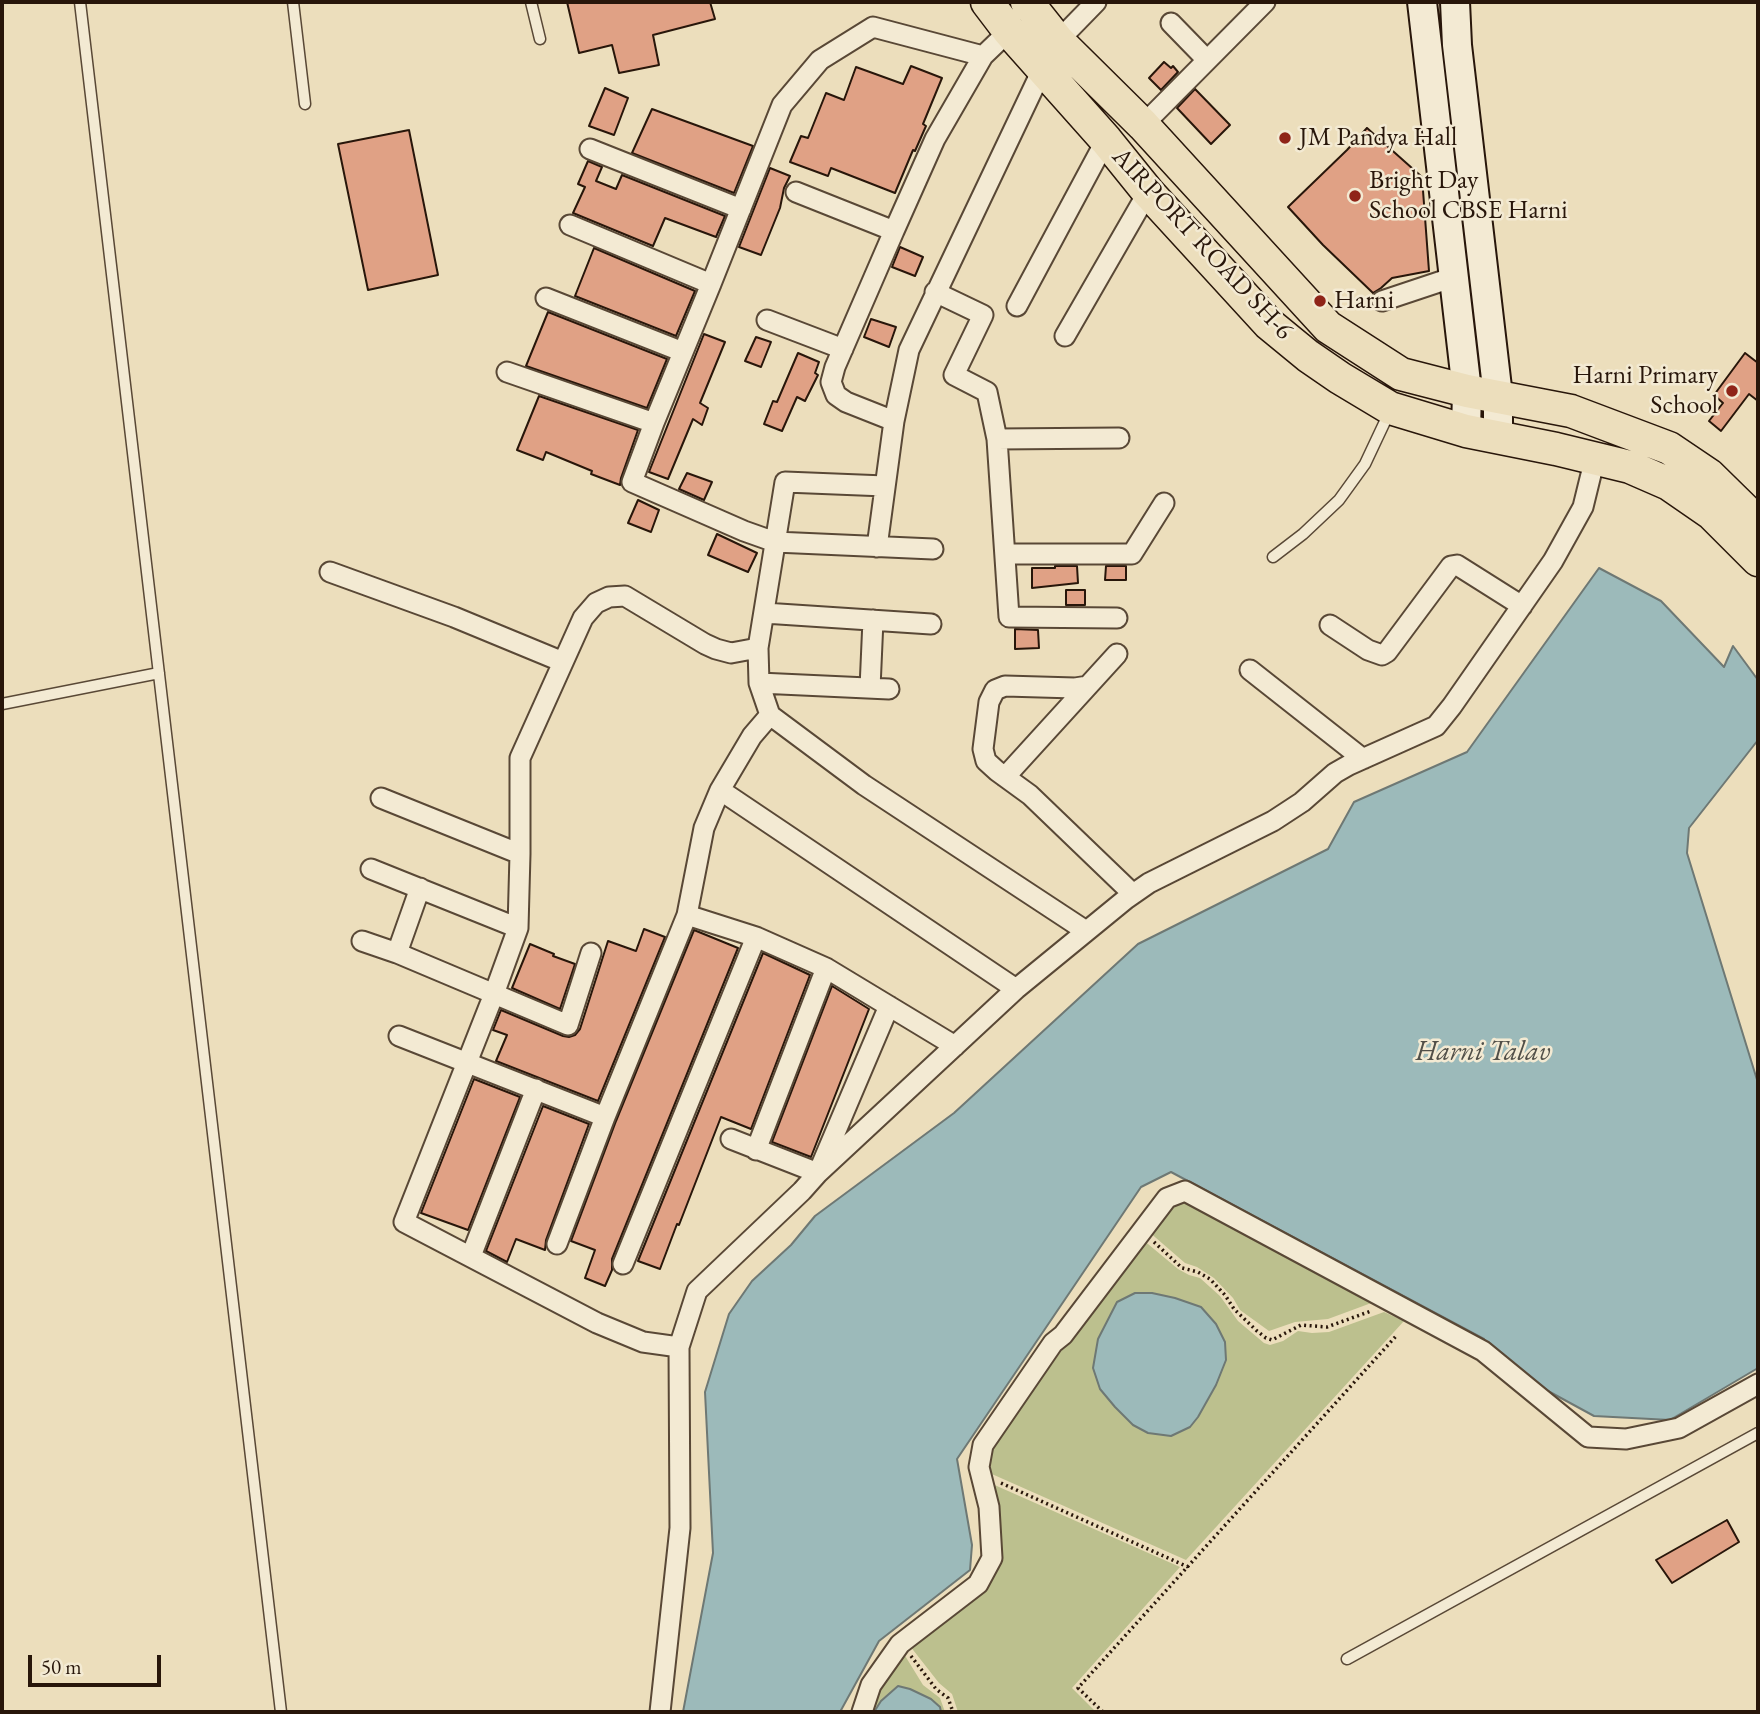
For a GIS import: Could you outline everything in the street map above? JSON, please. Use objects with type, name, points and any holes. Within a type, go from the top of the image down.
[{"type":"main road","name":"AIRPORT ROAD SH-6","points":[[987,2],[1148,192],[1269,324],[1308,356],[1340,379],[1390,408],[1466,431],[1630,467],[1669,484],[1711,513],[1758,560]]},
{"type":"main road","points":[[1027,2],[1058,41],[1143,125],[1328,327],[1401,374],[1467,391],[1571,411],[1669,448],[1702,465],[1758,523]]},
{"type":"main road","points":[[1269,324],[1300,297]]},
{"type":"street","points":[[1058,41],[1096,2]]},
{"type":"street","points":[[1143,125],[1265,2]]},
{"type":"street","points":[[1422,2],[1467,391],[1466,431]]},
{"type":"street","points":[[1455,2],[1457,45],[1498,396],[1497,438]]},
{"type":"street","points":[[1171,23],[1208,60]]},
{"type":"street","points":[[933,549],[775,542],[632,482],[782,105],[820,60],[873,27],[983,56]]},
{"type":"street","points":[[894,421],[846,402],[836,394],[831,382],[835,367],[935,139],[983,56],[1009,31]]},
{"type":"street","points":[[877,547],[894,421],[909,350],[1043,68]]},
{"type":"street","points":[[1017,306],[1106,140]]},
{"type":"street","points":[[590,149],[741,209]]},
{"type":"street","points":[[796,192],[894,231]]},
{"type":"street","points":[[1065,336],[1148,192]]},
{"type":"street","points":[[570,225],[711,284]]},
{"type":"street","points":[[1382,301],[1454,276]]},
{"type":"street","points":[[935,292],[983,315],[954,375],[987,392],[996,439],[1009,617],[1117,618]]},
{"type":"street","points":[[546,298],[683,352]]},
{"type":"street","points":[[767,320],[843,349]]},
{"type":"street","points":[[507,372],[654,423]]},
{"type":"street","points":[[996,439],[1119,438]]},
{"type":"street","points":[[660,1712],[680,1528],[679,1347],[696,1291],[1016,989],[1133,894],[1149,883],[1273,821],[1301,802],[1335,773],[1436,726],[1553,561],[1583,507],[1595,458]]},
{"type":"street","points":[[885,486],[785,482],[758,648],[759,684],[771,715],[864,785],[1086,931]]},
{"type":"street","points":[[1005,554],[1100,561],[1132,554],[1164,503]]},
{"type":"street","points":[[1330,625],[1368,650],[1382,655],[1387,652],[1451,566],[1457,565],[1521,606]]},
{"type":"street","points":[[330,572],[454,617],[563,662]]},
{"type":"street","points":[[679,1347],[643,1342],[597,1322],[404,1222],[518,928],[520,758],[583,618],[596,603],[609,597],[625,596],[716,649],[730,653],[758,648]]},
{"type":"street","points":[[764,613],[931,624]]},
{"type":"street","points":[[759,684],[879,688],[873,620]]},
{"type":"street","points":[[1005,777],[1117,654]]},
{"type":"street","points":[[1250,670],[1363,759]]},
{"type":"street","points":[[1088,686],[1005,686],[995,690],[989,702],[983,749],[986,761],[1030,795],[1133,894]]},
{"type":"street","points":[[557,1244],[687,915],[704,828],[720,790],[752,736],[771,715]]},
{"type":"street","points":[[720,790],[1016,989]]},
{"type":"street","points":[[381,798],[520,854]]},
{"type":"street","points":[[371,869],[518,928]]},
{"type":"street","points":[[397,953],[420,888]]},
{"type":"street","points":[[687,915],[757,937],[826,968],[956,1046]]},
{"type":"street","points":[[623,1264],[757,937]]},
{"type":"street","points":[[362,941],[397,953],[568,1025],[591,953]]},
{"type":"street","points":[[756,1150],[826,968]]},
{"type":"street","points":[[818,1173],[889,1006]]},
{"type":"street","points":[[398,1036],[605,1117]]},
{"type":"street","points":[[471,1256],[536,1089]]},
{"type":"street","points":[[731,1139],[818,1173]]},
{"type":"street","points":[[862,1712],[871,1685],[900,1644],[978,1584],[992,1558],[989,1507],[979,1467],[984,1445],[1053,1343],[1063,1335],[1167,1198],[1185,1191],[1483,1351],[1588,1437],[1626,1439],[1679,1428],[1758,1384]]},
{"type":"lane","points":[[80,2],[281,1712]]},
{"type":"lane","points":[[293,2],[305,103]]},
{"type":"lane","points":[[531,2],[540,39]]},
{"type":"lane","points":[[1273,557],[1303,534],[1339,500],[1366,464],[1390,408]]},
{"type":"lane","points":[[2,704],[159,673]]},
{"type":"lane","points":[[1348,1659],[1758,1433]]},
{"type":"path","points":[[1142,1232],[1182,1268],[1198,1272],[1210,1279],[1234,1309],[1257,1331],[1272,1340],[1301,1325],[1327,1327],[1375,1310],[1390,1301]]},
{"type":"path","points":[[1103,1712],[1078,1688],[1396,1335]]},
{"type":"path","points":[[981,1474],[1188,1567]]},
{"type":"path","points":[[900,1644],[936,1689],[948,1698],[953,1712]]},
{"type":"green space","points":[[1180,1200],[1374,1302],[1328,1319],[1295,1322],[1269,1331],[1240,1310],[1233,1298],[1214,1278],[1185,1263],[1148,1231],[1173,1201]]},
{"type":"green space","points":[[1142,1239],[1178,1269],[1200,1278],[1220,1296],[1238,1321],[1270,1345],[1283,1341],[1298,1331],[1329,1332],[1384,1312],[1404,1321],[1186,1560],[985,1471],[987,1454]]},
{"type":"green space","points":[[990,1483],[1180,1567],[1072,1688],[1096,1712],[958,1712],[952,1694],[939,1683],[910,1646],[984,1588]]},
{"type":"green space","points":[[904,1654],[923,1685],[940,1698],[945,1712],[866,1712],[874,1689]]},
{"type":"water","name":"Harni Talav","points":[[1599,568],[1661,601],[1724,667],[1733,646],[1758,680],[1758,740],[1689,828],[1687,853],[1758,1083],[1758,1368],[1670,1420],[1594,1416],[1504,1367],[1484,1339],[1171,1172],[1141,1187],[957,1459],[972,1545],[970,1570],[879,1641],[840,1712],[683,1712],[713,1553],[705,1392],[729,1314],[752,1281],[791,1245],[815,1216],[954,1113],[1138,944],[1328,849],[1354,802],[1467,752]]},
{"type":"water","points":[[1135,1293],[1152,1293],[1201,1307],[1216,1324],[1225,1342],[1226,1360],[1198,1417],[1190,1427],[1171,1436],[1148,1433],[1133,1425],[1100,1389],[1093,1368],[1098,1339],[1117,1302]]},
{"type":"water","points":[[898,1686],[931,1699],[940,1707],[941,1712],[874,1712],[881,1701]]},
{"type":"building","points":[[567,2],[710,2],[715,19],[653,35],[659,65],[619,73],[612,45],[579,53]]},
{"type":"building","points":[[1164,62],[1178,72],[1161,90],[1149,78]]},
{"type":"building","points":[[911,66],[942,78],[923,124],[926,126],[895,193],[831,168],[828,176],[790,162],[801,136],[808,138],[826,93],[844,100],[856,67],[903,84]]},
{"type":"building","points":[[605,88],[628,98],[614,135],[589,126]]},
{"type":"building","points":[[1195,89],[1230,125],[1211,144],[1177,108]]},
{"type":"building","points":[[652,109],[753,146],[734,193],[632,153]]},
{"type":"building","name":"Bright Day School CBSE Harni","points":[[1367,128],[1422,177],[1429,271],[1392,278],[1373,293],[1288,207]]},
{"type":"building","points":[[409,130],[438,275],[368,290],[338,144]]},
{"type":"building","points":[[588,161],[602,167],[596,181],[616,189],[622,175],[725,216],[716,237],[665,218],[653,246],[573,213],[585,187],[578,184]]},
{"type":"building","points":[[770,168],[790,176],[761,255],[739,247]]},
{"type":"building","points":[[900,247],[923,257],[915,276],[892,267]]},
{"type":"building","points":[[594,248],[695,291],[676,336],[575,296]]},
{"type":"building","points":[[548,312],[667,359],[647,408],[526,366]]},
{"type":"building","points":[[871,319],[896,327],[889,347],[864,337]]},
{"type":"building","points":[[704,334],[725,342],[700,403],[708,408],[702,425],[693,419],[668,479],[649,472]]},
{"type":"building","points":[[756,337],[771,342],[761,367],[745,361]]},
{"type":"building","points":[[798,353],[819,362],[815,373],[818,375],[805,401],[797,397],[782,431],[764,424],[773,401],[777,402]]},
{"type":"building","points":[[1745,353],[1758,363],[1758,401],[1749,394],[1721,431],[1709,421],[1723,403],[1714,395]]},
{"type":"building","points":[[539,396],[638,430],[620,485],[546,452],[543,460],[517,450]]},
{"type":"building","points":[[687,473],[712,482],[704,500],[679,489]]},
{"type":"building","points":[[638,500],[659,510],[651,532],[628,523]]},
{"type":"building","points":[[717,534],[757,553],[748,572],[708,555]]},
{"type":"building","points":[[1077,566],[1078,583],[1032,588],[1032,568]]},
{"type":"building","points":[[1106,566],[1126,566],[1126,580],[1105,580]]},
{"type":"building","points":[[1066,590],[1085,590],[1085,605],[1066,605]]},
{"type":"building","points":[[1015,629],[1038,630],[1039,648],[1015,649]]},
{"type":"building","points":[[644,929],[665,937],[598,1101],[496,1061],[507,1035],[493,1030],[501,1010],[563,1036],[575,1035],[580,1029],[608,941],[636,951]]},
{"type":"building","points":[[694,930],[738,948],[612,1259],[612,1270],[605,1286],[585,1278],[595,1250],[571,1241],[616,1121]]},
{"type":"building","points":[[530,944],[575,964],[560,1009],[512,988]]},
{"type":"building","points":[[763,953],[810,975],[751,1129],[721,1117],[660,1269],[638,1261]]},
{"type":"building","points":[[832,986],[869,1009],[811,1157],[772,1142]]},
{"type":"building","points":[[474,1079],[520,1097],[468,1230],[421,1213]]},
{"type":"building","points":[[543,1106],[589,1124],[546,1240],[545,1250],[516,1239],[507,1262],[486,1251]]},
{"type":"building","points":[[1727,1520],[1739,1542],[1672,1583],[1656,1560]]},
{"type":"place","name":"JM Pandya Hall","points":[[1285,138]]},
{"type":"place","name":"Bright Day School CBSE Harni","points":[[1355,196]]},
{"type":"place","name":"Harni","points":[[1320,301]]},
{"type":"place","name":"Harni Primary School","points":[[1732,391]]}]
